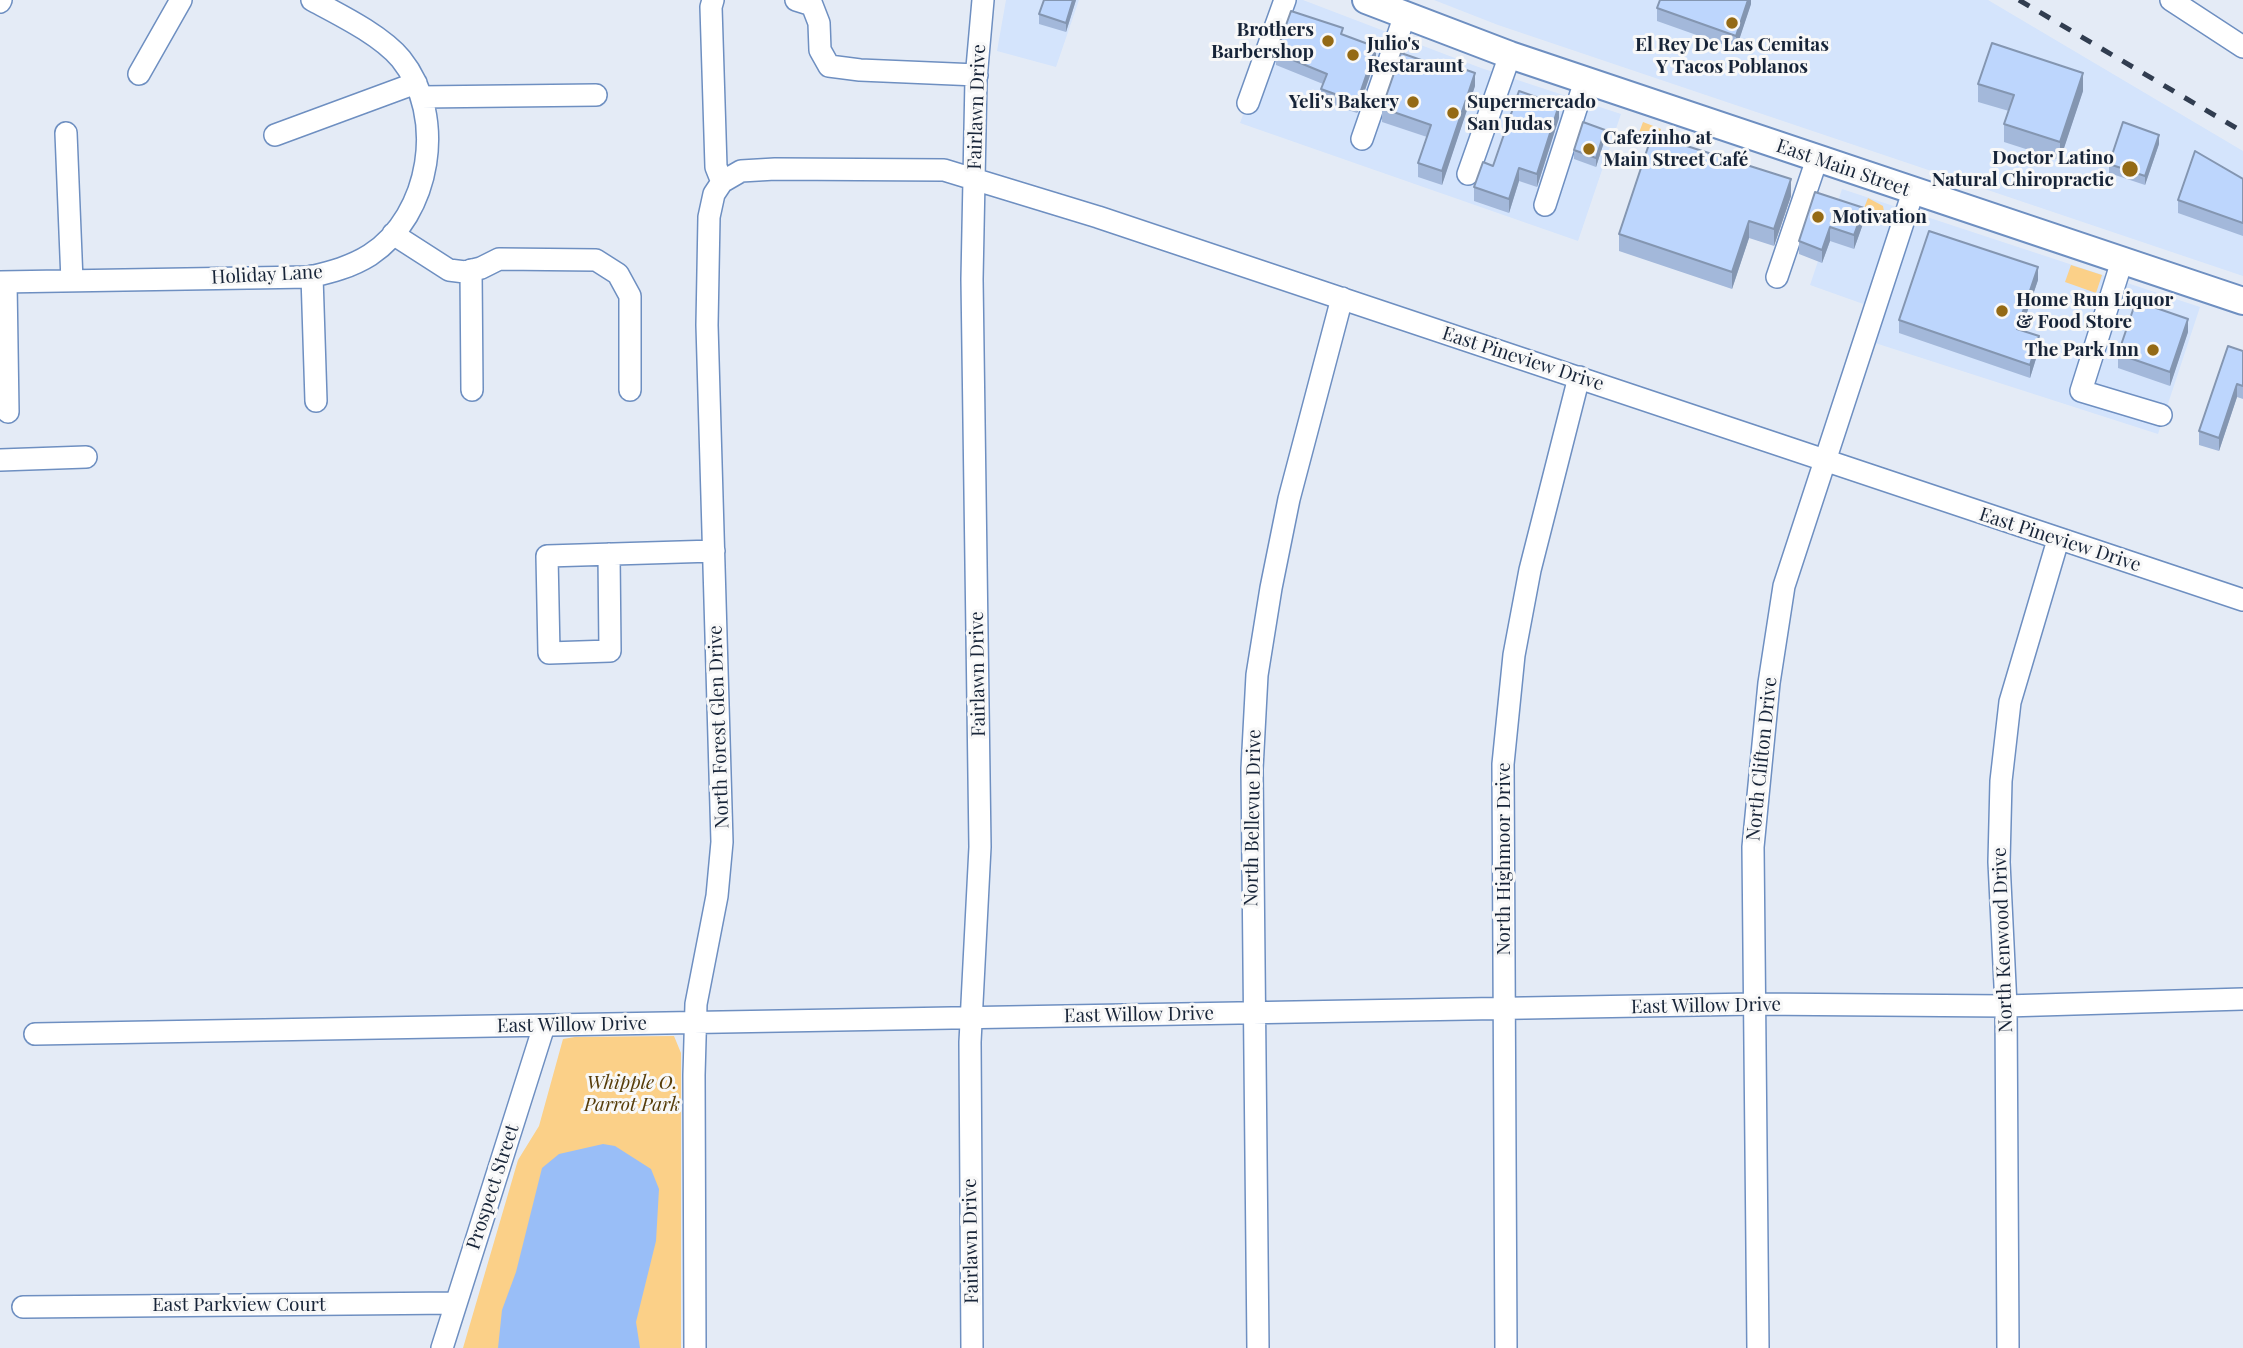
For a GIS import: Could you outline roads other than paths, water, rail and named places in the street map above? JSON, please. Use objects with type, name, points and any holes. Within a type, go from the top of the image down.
[{"type":"main road","name":"East Main Street","points":[[1366,0],[1510,55],[2243,301]]},
{"type":"street","points":[[139,74],[181,0]]},
{"type":"street","name":"Holiday Lane","points":[[3,282],[312,276],[343,269],[371,254],[393,234],[408,215],[419,192],[426,163],[427,136],[419,90],[402,61],[388,45],[312,0]]},
{"type":"street","points":[[713,0],[711,7],[716,167],[722,182]]},
{"type":"street","points":[[796,0],[812,5],[819,23],[820,50],[829,66],[860,71],[977,75]]},
{"type":"street","name":"Fairlawn Drive","points":[[972,1348],[970,1042],[980,847],[972,279],[977,75],[983,0]]},
{"type":"street","points":[[1248,103],[1285,0]]},
{"type":"street","points":[[2171,0],[2243,47]]},
{"type":"street","points":[[1362,139],[1405,15]]},
{"type":"street","points":[[1468,174],[1510,55]]},
{"type":"street","points":[[1545,205],[1586,81]]},
{"type":"street","points":[[275,135],[419,90],[596,95]]},
{"type":"street","points":[[66,133],[72,281]]},
{"type":"street","points":[[1777,277],[1816,159]]},
{"type":"street","name":"East Pineview Drive","points":[[722,182],[741,171],[944,170],[1098,217],[2243,600]]},
{"type":"street","name":"North Forest Glen Drive","points":[[695,1348],[696,1004],[717,896],[722,842],[708,325],[709,217],[714,194],[722,182]]},
{"type":"street","name":"North Clifton Drive","points":[[1758,1348],[1753,847],[1769,683],[1784,586],[1913,192]]},
{"type":"street","points":[[393,234],[449,271],[481,268],[499,259],[596,260],[618,274],[630,296],[630,390]]},
{"type":"street","points":[[2122,261],[2081,391],[2161,415]]},
{"type":"street","points":[[471,270],[472,390]]},
{"type":"street","points":[[312,276],[316,401]]},
{"type":"street","points":[[3,282],[8,412]]},
{"type":"street","name":"North Bellevue Drive","points":[[1258,1348],[1251,769],[1257,676],[1289,499],[1342,298]]},
{"type":"street","name":"North Highmoor Drive","points":[[1506,1348],[1503,764],[1514,656],[1530,570],[1579,377]]},
{"type":"street","points":[[0,460],[86,457]]},
{"type":"street","name":"North Kenwood Drive","points":[[2008,1348],[2006,1006],[1999,862],[2001,781],[2010,702],[2058,540]]},
{"type":"street","points":[[609,554],[610,651],[549,653],[547,556],[609,554],[714,551]]},
{"type":"street","name":"East Willow Drive","points":[[35,1034],[1754,1004],[2006,1006],[2243,999]]},
{"type":"street","name":"Prospect Street","points":[[442,1348],[544,1026]]},
{"type":"street","name":"East Parkview Court","points":[[23,1307],[456,1303]]},
{"type":"water","points":[[603,1144],[615,1146],[651,1169],[659,1189],[656,1241],[636,1322],[640,1348],[498,1348],[502,1310],[516,1272],[542,1168],[559,1154]]},
{"type":"railway","points":[[2019,0],[2243,132]]},
{"type":"place","name":"El Rey De Las Cemitas Y Tacos Poblanos","points":[[1732,23]]},
{"type":"place","name":"Brothers Barbershop","points":[[1328,41]]},
{"type":"place","name":"Julio's Restaraunt","points":[[1353,55]]},
{"type":"place","name":"Yeli's Bakery","points":[[1413,102]]},
{"type":"place","name":"Supermercado San Judas","points":[[1453,113]]},
{"type":"place","name":"Cafezinho at Main Street Café","points":[[1589,149]]},
{"type":"place","name":"Doctor Latino Natural Chiropractic","points":[[2130,169]]},
{"type":"place","name":"Motivation","points":[[1818,217]]},
{"type":"place","name":"Home Run Liquor & Food Store","points":[[2002,311]]},
{"type":"place","name":"The Park Inn","points":[[2153,350]]},
{"type":"park label","name":"Whipple O. Parrot Park","points":[[632,1094]]}]
